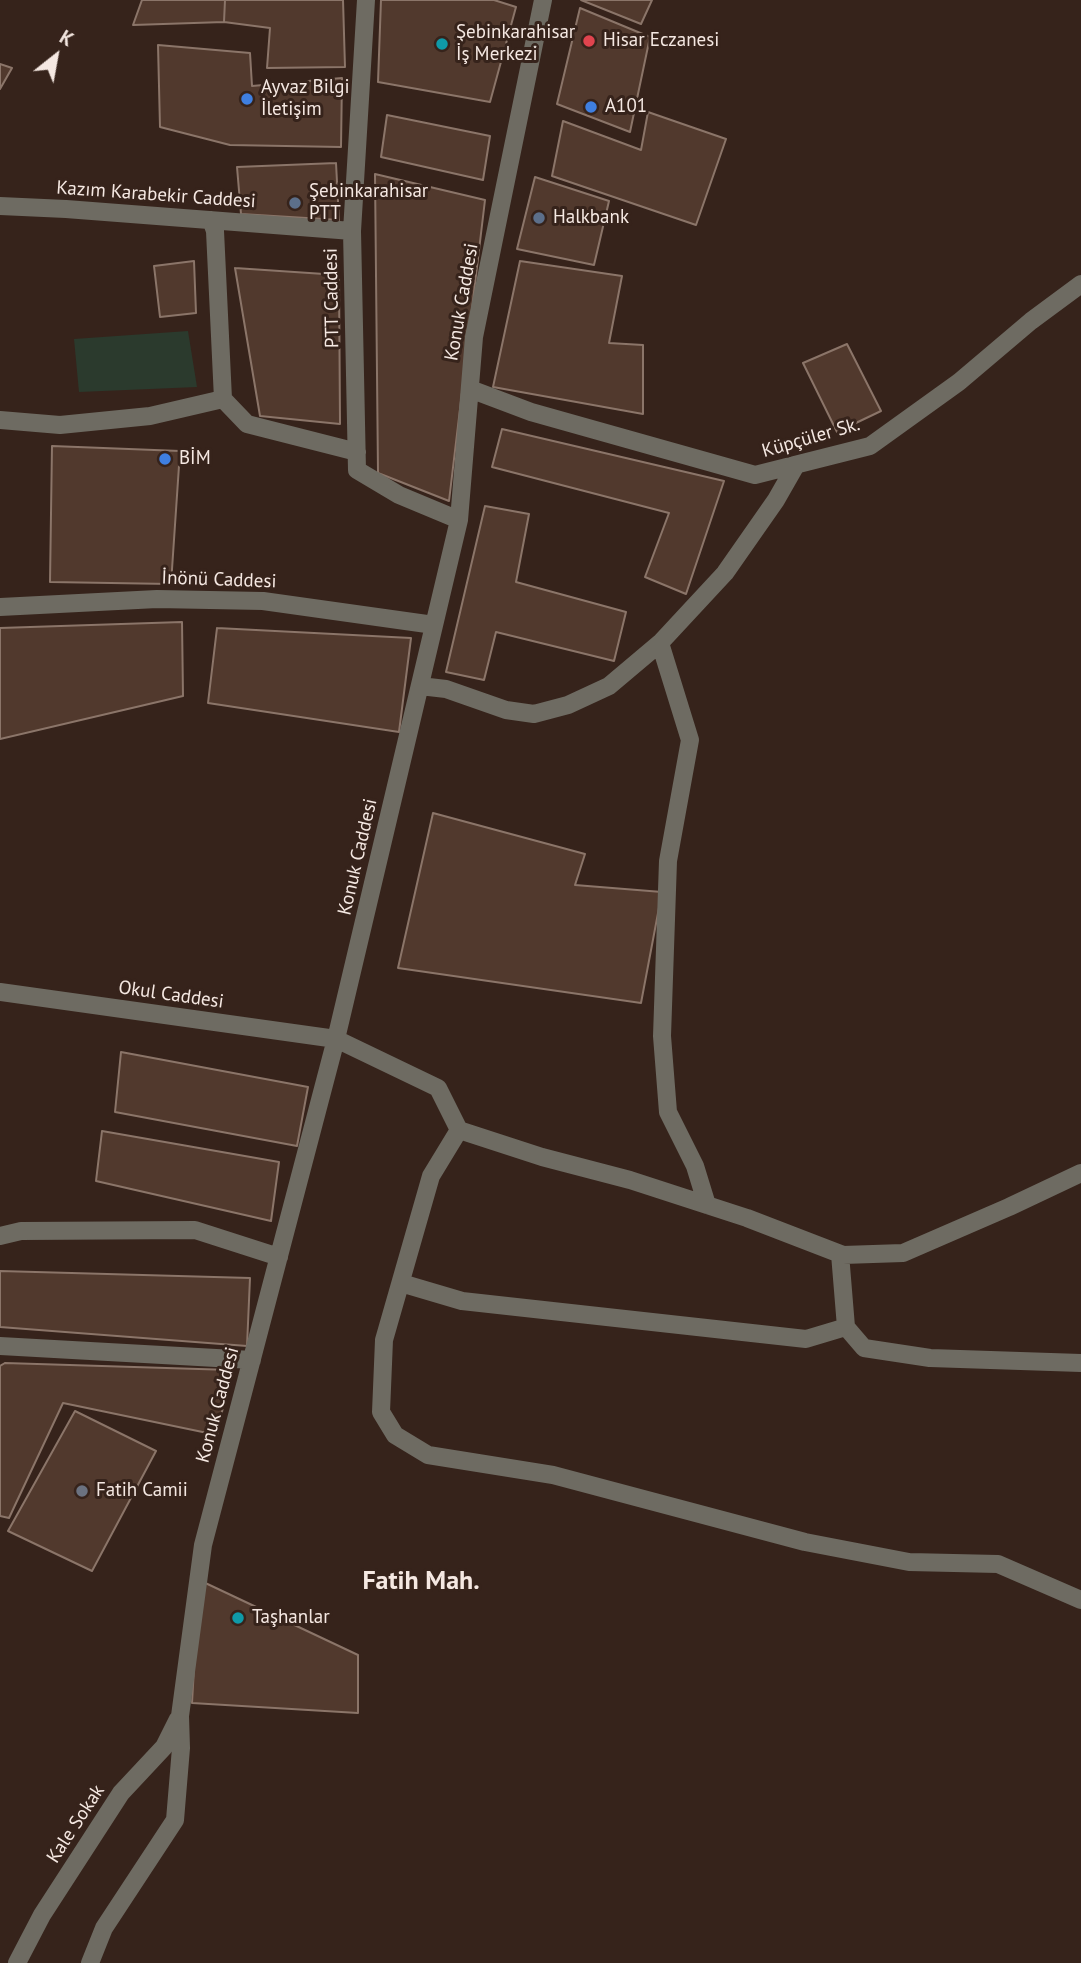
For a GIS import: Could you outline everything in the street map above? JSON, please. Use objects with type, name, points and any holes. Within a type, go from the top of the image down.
[{"type":"street","name":"PTT Caddesi","points":[[357,461],[352,231],[366,0]]},
{"type":"street","name":"Konuk Caddesi","points":[[180,1716],[203,1545],[337,1039],[459,520],[474,337],[543,0]]},
{"type":"street","name":"Kazım Karabekir Caddesi","points":[[0,206],[352,231]]},
{"type":"street","points":[[211,220],[215,231],[223,399],[247,424],[357,461],[399,495],[459,520]]},
{"type":"street","name":"Küpçüler Sk.","points":[[470,389],[531,412],[755,475],[870,446],[959,382],[1031,321],[1081,284]]},
{"type":"street","points":[[0,420],[60,425],[150,416],[223,399]]},
{"type":"street","points":[[420,686],[446,689],[506,710],[534,714],[568,705],[609,687],[660,642],[725,573],[776,500],[796,465]]},
{"type":"street","name":"İnönü Caddesi","points":[[0,607],[157,599],[263,601],[434,625]]},
{"type":"street","points":[[660,642],[690,740],[668,861],[663,1036],[668,1112],[695,1166],[707,1205]]},
{"type":"street","name":"Okul Caddesi","points":[[0,992],[337,1039],[438,1088],[459,1130]]},
{"type":"street","points":[[1081,1172],[903,1253],[840,1254],[707,1205],[459,1130],[431,1176],[384,1340],[382,1412],[395,1435],[428,1455],[553,1475],[805,1542],[909,1562],[998,1564],[1081,1600]]},
{"type":"street","points":[[0,1236],[21,1231],[195,1230],[279,1257]]},
{"type":"street","points":[[840,1254],[846,1327],[864,1348],[930,1357],[1081,1363]]},
{"type":"street","points":[[401,1283],[463,1301],[806,1339],[846,1327]]},
{"type":"street","points":[[0,1346],[252,1360]]},
{"type":"street","points":[[90,1963],[104,1928],[175,1820],[181,1748],[180,1716]]},
{"type":"street","name":"Kale Sokak","points":[[17,1963],[42,1915],[121,1793],[164,1747],[180,1716]]},
{"type":"green space","points":[[188,331],[197,387],[79,392],[74,339]]},
{"type":"building","points":[[142,0],[225,0],[224,22],[133,25]]},
{"type":"building","points":[[225,0],[343,0],[345,67],[267,68],[270,28],[224,22]]},
{"type":"building","name":"Şebinkarahisar İş Merkezi","points":[[381,0],[494,0],[516,7],[490,102],[378,82]]},
{"type":"building","points":[[581,0],[652,0],[641,24]]},
{"type":"building","points":[[580,8],[650,37],[630,132],[557,104]]},
{"type":"building","points":[[158,45],[250,53],[252,86],[342,78],[341,147],[230,145],[160,127]]},
{"type":"building","points":[[0,64],[12,68],[0,89]]},
{"type":"building","points":[[648,112],[726,139],[696,225],[552,176],[563,121],[641,150]]},
{"type":"building","points":[[387,115],[490,136],[483,180],[381,157]]},
{"type":"building","points":[[336,163],[339,220],[241,214],[237,167]]},
{"type":"building","points":[[375,174],[485,200],[449,501],[378,473]]},
{"type":"building","points":[[535,177],[609,201],[594,265],[517,249]]},
{"type":"building","points":[[194,261],[196,313],[160,317],[154,266]]},
{"type":"building","points":[[520,261],[622,276],[609,343],[643,345],[643,414],[493,387]]},
{"type":"building","points":[[235,268],[339,275],[340,424],[260,416]]},
{"type":"building","points":[[847,344],[881,411],[837,432],[803,363]]},
{"type":"building","points":[[502,429],[724,481],[686,594],[645,577],[669,513],[492,467]]},
{"type":"building","points":[[52,446],[180,451],[171,584],[50,582]]},
{"type":"building","points":[[485,506],[529,514],[516,582],[626,612],[614,661],[496,632],[484,680],[446,672]]},
{"type":"building","points":[[182,622],[183,696],[0,739],[0,628]]},
{"type":"building","points":[[217,628],[411,638],[399,732],[208,703]]},
{"type":"building","points":[[433,813],[585,854],[575,885],[662,892],[641,1003],[398,968]]},
{"type":"building","points":[[121,1052],[308,1087],[297,1146],[115,1112]]},
{"type":"building","points":[[102,1131],[279,1162],[271,1221],[96,1181]]},
{"type":"building","points":[[0,1271],[250,1278],[247,1346],[0,1327]]},
{"type":"building","points":[[5,1363],[231,1370],[217,1435],[63,1403],[9,1518],[0,1516],[0,1366]]},
{"type":"building","name":"Fatih Camii","points":[[75,1411],[156,1451],[92,1571],[8,1531]]},
{"type":"building","name":"Taşhanlar","points":[[199,1580],[358,1655],[358,1713],[192,1703]]},
{"type":"place","name":"Hisar Eczanesi","points":[[589,41]]},
{"type":"place","name":"Şebinkarahisar İş Merkezi","points":[[442,44]]},
{"type":"place","name":"Ayvaz Bilgi İletişim","points":[[247,99]]},
{"type":"place","name":"A101","points":[[591,107]]},
{"type":"place","name":"Şebinkarahisar PTT","points":[[295,203]]},
{"type":"place","name":"Halkbank","points":[[539,218]]},
{"type":"place","name":"BİM","points":[[165,459]]},
{"type":"place","name":"Fatih Camii","points":[[82,1491]]},
{"type":"place","name":"Taşhanlar","points":[[238,1618]]},
{"type":"district","name":"Fatih Mah.","points":[[421,1582]]}]
